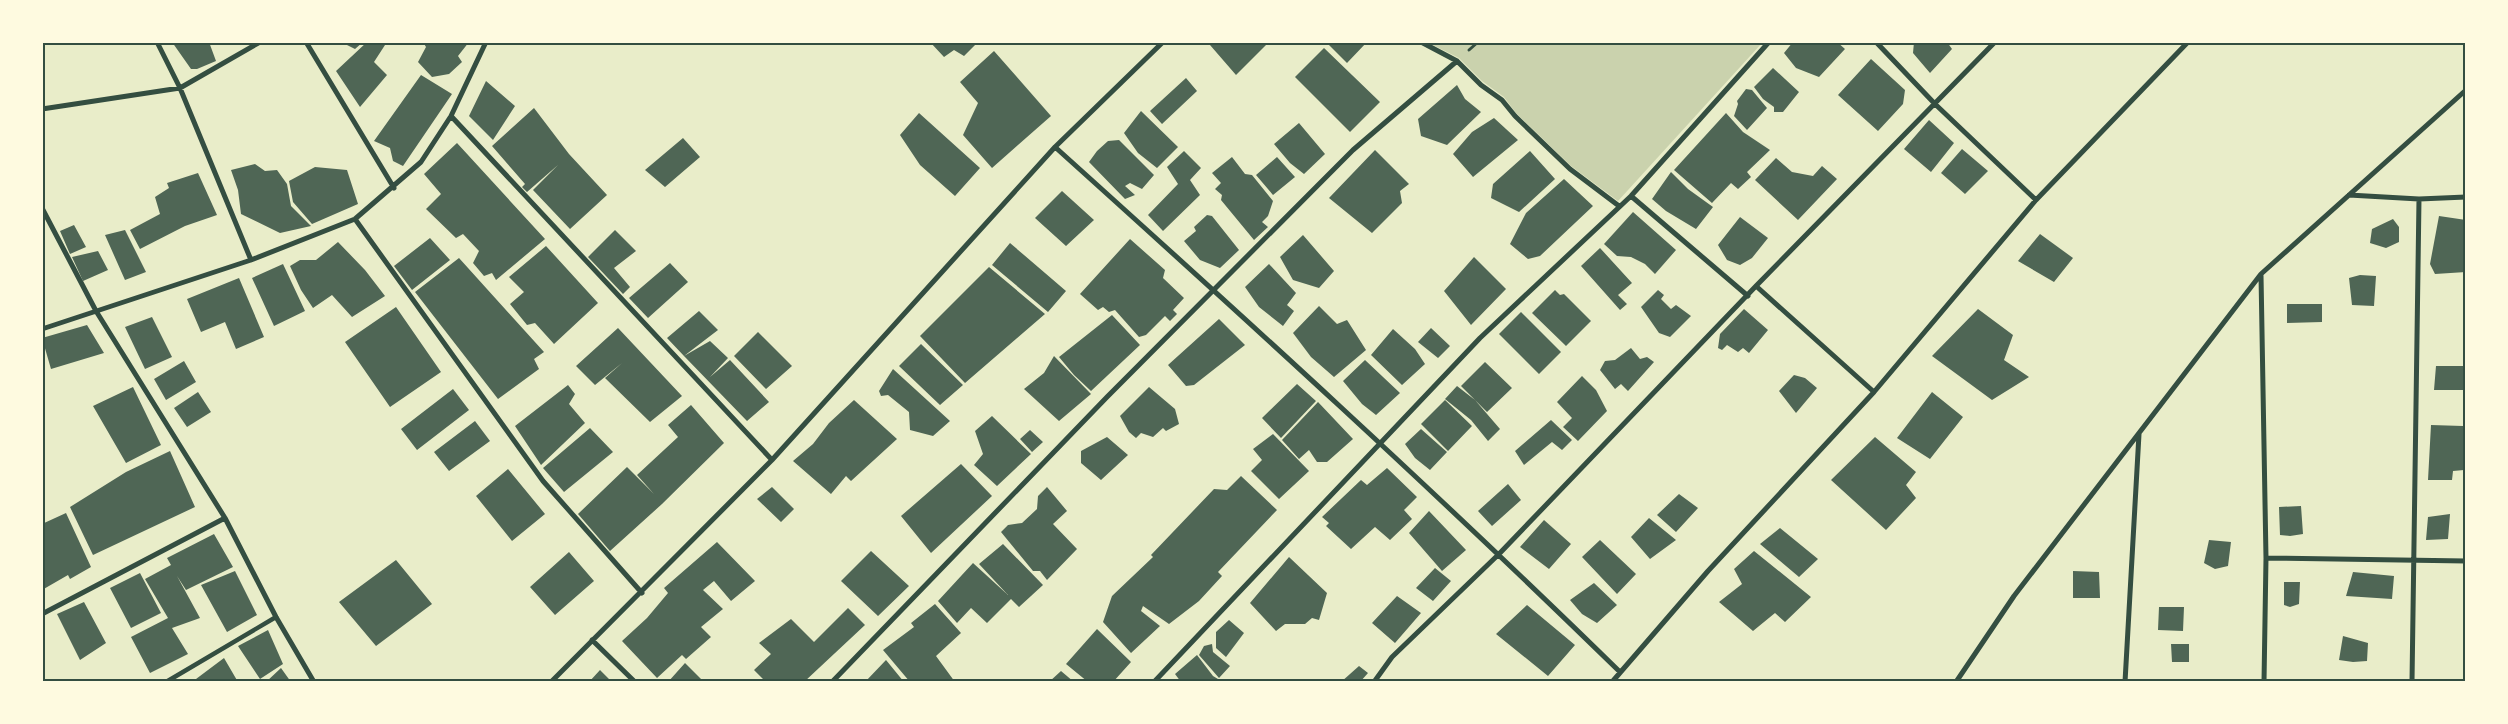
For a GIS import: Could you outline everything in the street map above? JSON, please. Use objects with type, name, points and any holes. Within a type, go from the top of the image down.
[{"type":"street","points":[[158,42],[180,88],[251,260]]},
{"type":"street","points":[[42,109],[180,88],[260,42]]},
{"type":"street","points":[[306,42],[394,188]]},
{"type":"street","points":[[42,329],[251,260],[355,219],[394,188],[421,162],[451,116],[486,42]]},
{"type":"street","points":[[551,682],[642,593],[772,460],[1055,147],[1164,42]]},
{"type":"street","points":[[1421,42],[1457,61],[1481,85],[1502,100],[1570,169],[1620,206]]},
{"type":"street","points":[[1154,682],[1480,338],[1631,196],[1768,42]]},
{"type":"street","points":[[1876,42],[1935,104],[2036,200]]},
{"type":"street","points":[[1374,682],[1392,657],[1499,554],[1756,286],[1995,42]]},
{"type":"street","points":[[1612,682],[1708,571],[1874,392],[2036,200],[2188,42]]},
{"type":"street","points":[[832,682],[1100,404],[1353,150],[1457,61]]},
{"type":"street","points":[[1956,682],[2014,596],[2261,274],[2466,90]]},
{"type":"street","points":[[451,116],[772,460]]},
{"type":"street","points":[[1055,147],[1499,554],[1620,672]]},
{"type":"street","points":[[2349,195],[2419,199],[2466,197]]},
{"type":"street","points":[[1631,196],[1748,296]]},
{"type":"street","points":[[2412,682],[2412,561],[2419,199]]},
{"type":"street","points":[[42,208],[96,310],[225,518],[276,617],[314,682]]},
{"type":"street","points":[[355,219],[543,480],[642,593]]},
{"type":"street","points":[[2261,274],[2266,558],[2264,682]]},
{"type":"street","points":[[1756,286],[1874,392]]},
{"type":"street","points":[[2124,682],[2139,433]]},
{"type":"street","points":[[42,614],[225,518]]},
{"type":"street","points":[[2266,558],[2412,561],[2466,560]]},
{"type":"street","points":[[166,682],[276,617]]},
{"type":"street","points":[[592,640],[636,682]]},
{"type":"street","points":[[1962,672],[1962,682]]},
{"type":"green space","points":[[1429,43],[1762,43],[1618,201],[1571,166],[1516,113],[1504,97],[1482,81],[1459,58]]},
{"type":"building","points":[[172,42],[209,42],[216,61],[197,69],[191,69]]},
{"type":"building","points":[[341,42],[363,42],[355,49]]},
{"type":"building","points":[[367,42],[384,42],[385,45],[374,62],[387,75],[360,107],[336,71]]},
{"type":"building","points":[[423,42],[469,42],[458,56],[462,62],[449,74],[432,77],[418,62],[426,47]]},
{"type":"building","points":[[930,42],[978,42],[964,56],[954,50],[944,57]]},
{"type":"building","points":[[1213,42],[1233,42],[1235,45],[1238,42],[1269,42],[1236,75],[1210,45]]},
{"type":"building","points":[[1326,42],[1367,42],[1347,63]]},
{"type":"building","points":[[1793,42],[1837,42],[1845,49],[1819,77],[1796,68],[1784,53]]},
{"type":"building","points":[[1914,42],[1947,42],[1952,49],[1930,73],[1913,53]]},
{"type":"building","points":[[1324,48],[1380,102],[1350,132],[1295,77]]},
{"type":"building","points":[[994,51],[1051,116],[992,168],[963,135],[978,103],[960,82]]},
{"type":"building","points":[[1871,59],[1905,90],[1903,104],[1878,131],[1838,95]]},
{"type":"building","points":[[1773,68],[1799,92],[1783,112],[1774,112],[1774,107],[1763,99],[1754,87]]},
{"type":"building","points":[[421,75],[452,94],[403,166],[393,161],[390,148],[374,141]]},
{"type":"building","points":[[1186,78],[1197,91],[1162,124],[1150,111]]},
{"type":"building","points":[[486,81],[515,106],[493,140],[469,116]]},
{"type":"building","points":[[1457,85],[1465,99],[1481,112],[1447,145],[1421,136],[1418,119]]},
{"type":"building","points":[[1746,89],[1752,90],[1767,108],[1747,130],[1734,116],[1738,104],[1737,101]]},
{"type":"building","points":[[534,108],[569,154],[607,195],[570,229],[533,190],[558,165],[527,192],[522,187],[525,184],[492,146]]},
{"type":"building","points":[[1141,111],[1178,147],[1157,168],[1138,153],[1124,133]]},
{"type":"building","points":[[919,113],[980,168],[955,196],[920,165],[900,135]]},
{"type":"building","points":[[1726,113],[1743,132],[1770,150],[1747,172],[1751,177],[1738,189],[1731,183],[1712,203],[1674,170]]},
{"type":"building","points":[[1494,118],[1518,140],[1473,177],[1453,154],[1472,132]]},
{"type":"building","points":[[1929,120],[1954,143],[1931,172],[1904,149]]},
{"type":"building","points":[[1299,123],[1325,154],[1304,174],[1290,163],[1274,144]]},
{"type":"building","points":[[683,138],[700,157],[665,187],[645,170]]},
{"type":"building","points":[[1119,140],[1154,175],[1142,189],[1130,183],[1125,186],[1135,195],[1125,199],[1089,162],[1108,141]]},
{"type":"building","points":[[457,143],[545,239],[496,280],[492,273],[484,276],[473,263],[479,251],[463,234],[456,238],[426,209],[441,194],[424,174]]},
{"type":"building","points":[[1962,149],[1988,171],[1965,194],[1941,173]]},
{"type":"building","points":[[1375,150],[1409,184],[1400,191],[1402,203],[1372,233],[1329,198]]},
{"type":"building","points":[[1184,151],[1201,168],[1190,180],[1200,195],[1163,231],[1148,215],[1178,184],[1167,167]]},
{"type":"building","points":[[1530,151],[1555,179],[1519,212],[1491,198],[1493,184]]},
{"type":"building","points":[[1232,157],[1245,174],[1252,175],[1273,201],[1268,216],[1262,222],[1268,227],[1254,240],[1221,200],[1222,195],[1215,189],[1221,183],[1212,173]]},
{"type":"building","points":[[1277,157],[1295,177],[1273,195],[1256,175]]},
{"type":"building","points":[[1776,158],[1792,172],[1813,176],[1822,166],[1837,179],[1798,220],[1755,180]]},
{"type":"building","points":[[255,164],[265,171],[277,170],[287,184],[291,206],[311,226],[280,233],[241,214],[238,190],[231,170]]},
{"type":"building","points":[[315,167],[347,170],[358,204],[312,224],[293,202],[289,181]]},
{"type":"building","points":[[1671,172],[1688,189],[1713,207],[1696,229],[1666,211],[1652,199]]},
{"type":"building","points":[[198,173],[217,215],[185,226],[140,249],[130,230],[160,214],[155,197],[169,188],[167,183]]},
{"type":"building","points":[[1564,179],[1593,206],[1540,256],[1528,259],[1510,244],[1526,213]]},
{"type":"building","points":[[1062,191],[1094,220],[1066,246],[1035,218]]},
{"type":"building","points":[[1633,212],[1676,250],[1655,274],[1645,264],[1631,257],[1617,256],[1604,244]]},
{"type":"building","points":[[1207,215],[1212,216],[1239,250],[1220,268],[1200,260],[1184,241],[1196,231],[1194,227]]},
{"type":"building","points":[[2439,216],[2466,220],[2466,272],[2435,274],[2430,264]]},
{"type":"building","points":[[1740,217],[1768,238],[1752,258],[1740,265],[1727,260],[1718,245]]},
{"type":"building","points":[[2393,219],[2399,227],[2399,242],[2386,248],[2370,243],[2372,229]]},
{"type":"building","points":[[74,225],[86,247],[70,254],[60,231]]},
{"type":"building","points":[[125,230],[146,272],[125,280],[105,235]]},
{"type":"building","points":[[615,230],[636,251],[614,268],[630,287],[623,294],[588,257]]},
{"type":"building","points":[[2040,234],[2073,258],[2054,282],[2018,261]]},
{"type":"building","points":[[1303,235],[1334,271],[1319,288],[1293,280],[1280,257]]},
{"type":"building","points":[[430,238],[450,260],[412,290],[394,266]]},
{"type":"building","points":[[1130,239],[1165,270],[1163,278],[1184,298],[1173,310],[1177,314],[1170,321],[1165,316],[1146,335],[1139,337],[1115,310],[1109,312],[1103,307],[1098,310],[1080,294]]},
{"type":"building","points":[[338,242],[365,270],[385,296],[352,317],[332,295],[313,308],[301,290],[290,266],[300,260],[316,260]]},
{"type":"building","points":[[1010,243],[1066,291],[1048,312],[992,265]]},
{"type":"building","points":[[546,246],[598,303],[554,344],[535,323],[527,325],[510,304],[524,292],[509,277]]},
{"type":"building","points":[[1600,248],[1632,283],[1618,295],[1627,304],[1620,310],[1581,266]]},
{"type":"building","points":[[98,251],[108,270],[83,281],[72,257]]},
{"type":"building","points":[[1474,257],[1506,289],[1471,325],[1444,291]]},
{"type":"building","points":[[459,258],[544,352],[534,359],[539,369],[498,399],[415,292]]},
{"type":"building","points":[[670,263],[688,282],[648,318],[629,298]]},
{"type":"building","points":[[283,264],[305,311],[274,326],[252,278]]},
{"type":"building","points":[[1269,264],[1296,293],[1287,305],[1294,311],[1283,326],[1259,307],[1245,287]]},
{"type":"building","points":[[989,267],[1045,314],[965,383],[920,336]]},
{"type":"building","points":[[2360,275],[2376,276],[2374,306],[2352,305],[2349,278]]},
{"type":"building","points":[[239,278],[264,337],[236,349],[225,322],[201,332],[187,299]]},
{"type":"building","points":[[1555,290],[1560,295],[1564,294],[1591,321],[1566,346],[1532,313]]},
{"type":"building","points":[[1658,290],[1664,295],[1661,299],[1671,309],[1676,305],[1691,316],[1670,337],[1659,333],[1641,307]]},
{"type":"building","points":[[2287,304],[2322,304],[2322,322],[2287,323]]},
{"type":"building","points":[[1319,306],[1337,324],[1347,320],[1366,350],[1334,377],[1311,357],[1293,333]]},
{"type":"building","points":[[396,307],[441,372],[390,407],[345,342]]},
{"type":"building","points":[[1744,309],[1768,330],[1749,353],[1743,348],[1738,352],[1727,345],[1722,350],[1718,348],[1720,334]]},
{"type":"building","points":[[1978,309],[2013,335],[2004,360],[2029,377],[1992,400],[1932,356]]},
{"type":"building","points":[[699,311],[718,330],[684,356],[667,338]]},
{"type":"building","points":[[1521,312],[1561,352],[1539,374],[1499,334]]},
{"type":"building","points":[[1112,315],[1140,345],[1091,391],[1059,357]]},
{"type":"building","points":[[152,317],[172,357],[145,369],[125,327]]},
{"type":"building","points":[[1219,319],[1245,345],[1194,385],[1186,386],[1168,365]]},
{"type":"building","points":[[87,325],[104,353],[51,369],[42,338]]},
{"type":"building","points":[[618,328],[682,396],[650,422],[605,378],[622,363],[595,385],[576,366]]},
{"type":"building","points":[[1431,328],[1450,346],[1438,358],[1418,342]]},
{"type":"building","points":[[1393,329],[1415,349],[1425,364],[1402,385],[1371,355]]},
{"type":"building","points":[[758,332],[792,366],[766,389],[734,356]]},
{"type":"building","points":[[710,341],[728,358],[710,377],[730,360],[769,402],[747,421],[684,356]]},
{"type":"building","points":[[921,344],[963,385],[940,405],[899,366]]},
{"type":"building","points":[[1631,348],[1640,359],[1647,357],[1654,362],[1628,391],[1621,384],[1615,389],[1600,370],[1605,361],[1615,360]]},
{"type":"building","points":[[1054,356],[1091,394],[1059,421],[1024,389],[1044,373]]},
{"type":"building","points":[[1365,360],[1400,393],[1376,415],[1362,404],[1343,381]]},
{"type":"building","points":[[184,361],[196,382],[166,400],[154,379]]},
{"type":"building","points":[[1485,362],[1512,388],[1487,412],[1461,386]]},
{"type":"building","points":[[2436,366],[2466,366],[2466,390],[2434,390]]},
{"type":"building","points":[[893,369],[950,421],[933,436],[910,430],[909,412],[888,395],[881,396],[879,391]]},
{"type":"building","points":[[1794,375],[1805,378],[1817,388],[1796,413],[1779,391]]},
{"type":"building","points":[[1582,376],[1596,390],[1607,411],[1578,441],[1563,427],[1572,418],[1557,402]]},
{"type":"building","points":[[1297,384],[1316,401],[1281,438],[1262,418]]},
{"type":"building","points":[[568,385],[575,394],[569,404],[585,423],[541,465],[515,426]]},
{"type":"building","points":[[1457,386],[1475,400],[1500,429],[1488,441],[1471,420],[1445,399]]},
{"type":"building","points":[[133,387],[161,445],[126,463],[93,406]]},
{"type":"building","points":[[1149,387],[1175,409],[1179,424],[1166,431],[1163,428],[1153,437],[1141,433],[1136,438],[1129,432],[1120,416]]},
{"type":"building","points":[[453,389],[469,410],[417,450],[401,429]]},
{"type":"building","points":[[198,392],[211,412],[187,427],[174,408]]},
{"type":"building","points":[[1932,392],[1963,417],[1930,459],[1897,438]]},
{"type":"building","points":[[854,400],[897,439],[851,481],[846,476],[831,494],[793,461],[813,444],[829,423]]},
{"type":"building","points":[[1445,400],[1472,426],[1448,451],[1421,424]]},
{"type":"building","points":[[1318,402],[1353,439],[1327,462],[1317,462],[1309,450],[1299,459],[1282,440]]},
{"type":"building","points":[[691,405],[724,443],[662,504],[610,551],[578,514],[627,467],[654,494],[637,475],[678,437],[668,425]]},
{"type":"building","points":[[992,416],[1031,454],[997,486],[974,465],[983,454],[975,431]]},
{"type":"building","points":[[1551,420],[1572,440],[1562,450],[1552,442],[1524,465],[1515,451]]},
{"type":"building","points":[[475,421],[490,441],[449,471],[434,452]]},
{"type":"building","points":[[2431,425],[2463,426],[2466,442],[2464,470],[2453,471],[2452,480],[2428,480]]},
{"type":"building","points":[[590,428],[613,452],[564,492],[543,468]]},
{"type":"building","points":[[1421,429],[1447,452],[1430,470],[1415,458],[1405,444]]},
{"type":"building","points":[[1030,430],[1043,442],[1032,452],[1020,439]]},
{"type":"building","points":[[1273,434],[1309,471],[1279,499],[1251,471],[1262,460],[1253,449]]},
{"type":"building","points":[[1107,437],[1128,455],[1101,480],[1081,463],[1081,451]]},
{"type":"building","points":[[1875,437],[1916,472],[1906,485],[1916,498],[1886,530],[1831,480]]},
{"type":"building","points":[[170,451],[195,507],[93,555],[70,507],[126,472]]},
{"type":"building","points":[[961,464],[992,496],[931,553],[901,516]]},
{"type":"building","points":[[1387,468],[1417,497],[1404,510],[1412,519],[1390,540],[1375,527],[1351,549],[1326,526],[1329,523],[1322,517],[1361,480],[1367,485]]},
{"type":"building","points":[[508,469],[545,514],[512,541],[476,496]]},
{"type":"building","points":[[1241,476],[1277,510],[1218,572],[1222,576],[1199,601],[1169,624],[1143,606],[1141,611],[1160,626],[1131,653],[1103,622],[1112,596],[1153,557],[1151,555],[1214,489],[1227,490]]},
{"type":"building","points":[[1508,484],[1521,500],[1492,526],[1478,511]]},
{"type":"building","points":[[772,487],[794,509],[781,522],[757,499]]},
{"type":"building","points":[[1047,487],[1067,511],[1053,524],[1077,549],[1047,580],[1040,571],[1033,571],[1001,532],[1008,525],[1022,523],[1037,509],[1038,496]]},
{"type":"building","points":[[1679,494],[1698,508],[1676,532],[1657,515]]},
{"type":"building","points":[[2301,506],[2303,534],[2280,535],[2279,507]]},
{"type":"building","points":[[1429,511],[1466,550],[1442,571],[1409,533]]},
{"type":"building","points":[[66,513],[91,567],[70,579],[68,575],[42,590],[42,524]]},
{"type":"building","points":[[2450,514],[2448,539],[2426,540],[2428,517]]},
{"type":"building","points":[[1649,518],[1676,540],[1650,559],[1631,537]]},
{"type":"building","points":[[1544,520],[1571,544],[1549,569],[1520,547]]},
{"type":"building","points":[[1780,528],[1818,559],[1799,577],[1760,544]]},
{"type":"building","points":[[214,534],[233,567],[186,590],[177,576],[200,618],[172,628],[188,654],[150,673],[131,637],[168,618],[145,579],[171,565],[167,558]]},
{"type":"building","points":[[1600,540],[1636,574],[1617,594],[1582,557]]},
{"type":"building","points":[[2209,540],[2231,542],[2228,566],[2215,569],[2204,563]]},
{"type":"building","points":[[717,542],[755,581],[731,601],[714,581],[703,590],[723,609],[701,627],[711,637],[686,659],[682,655],[657,678],[622,641],[647,618],[668,593],[664,588]]},
{"type":"building","points":[[1003,544],[1043,585],[1019,607],[1011,599],[987,623],[971,608],[957,623],[938,601],[973,563],[1008,595],[979,564]]},
{"type":"building","points":[[871,551],[909,586],[878,616],[841,581]]},
{"type":"building","points":[[1754,551],[1811,597],[1785,622],[1775,613],[1753,631],[1719,602],[1742,584],[1734,569]]},
{"type":"building","points":[[569,552],[594,581],[555,615],[530,587]]},
{"type":"building","points":[[1289,557],[1327,593],[1319,620],[1312,618],[1305,624],[1285,624],[1276,631],[1250,603]]},
{"type":"building","points":[[396,560],[432,604],[376,646],[339,602]]},
{"type":"building","points":[[1435,568],[1451,581],[1433,601],[1416,588]]},
{"type":"building","points":[[235,571],[257,615],[227,632],[201,585]]},
{"type":"building","points":[[2073,571],[2099,572],[2100,598],[2073,598]]},
{"type":"building","points":[[2353,572],[2394,576],[2392,599],[2346,596]]},
{"type":"building","points":[[140,573],[161,613],[131,628],[110,588]]},
{"type":"building","points":[[2284,582],[2300,582],[2299,604],[2290,607],[2284,605]]},
{"type":"building","points":[[1594,583],[1617,605],[1597,623],[1582,614],[1570,600]]},
{"type":"building","points":[[1397,596],[1421,613],[1395,643],[1372,623]]},
{"type":"building","points":[[84,602],[106,643],[80,660],[57,614]]},
{"type":"building","points":[[935,604],[961,633],[936,656],[955,682],[910,682],[883,650],[914,627],[911,623]]},
{"type":"building","points":[[1527,605],[1575,645],[1548,676],[1496,634]]},
{"type":"building","points":[[2159,607],[2184,607],[2183,631],[2158,630]]},
{"type":"building","points":[[848,608],[865,625],[804,682],[766,682],[754,670],[771,654],[759,643],[791,619],[814,642]]},
{"type":"building","points":[[1229,620],[1244,633],[1226,657],[1216,648],[1216,632]]},
{"type":"building","points":[[1097,629],[1131,662],[1113,682],[1088,682],[1066,664]]},
{"type":"building","points":[[268,630],[283,664],[260,679],[238,646]]},
{"type":"building","points":[[2343,636],[2368,643],[2367,661],[2339,660]]},
{"type":"building","points":[[1212,644],[1213,652],[1230,666],[1219,678],[1199,655],[1204,646]]},
{"type":"building","points":[[2171,644],[2189,644],[2189,662],[2172,662]]},
{"type":"building","points":[[1197,655],[1213,676],[1223,682],[1181,682],[1175,674]]},
{"type":"building","points":[[224,658],[238,682],[192,682]]},
{"type":"building","points":[[886,660],[904,682],[865,682]]},
{"type":"building","points":[[685,663],[704,682],[668,682]]},
{"type":"building","points":[[1359,666],[1368,673],[1360,682],[1341,682]]},
{"type":"building","points":[[281,668],[291,682],[266,682]]},
{"type":"building","points":[[600,670],[612,682],[589,682]]},
{"type":"building","points":[[1061,671],[1074,682],[1049,682]]}]
